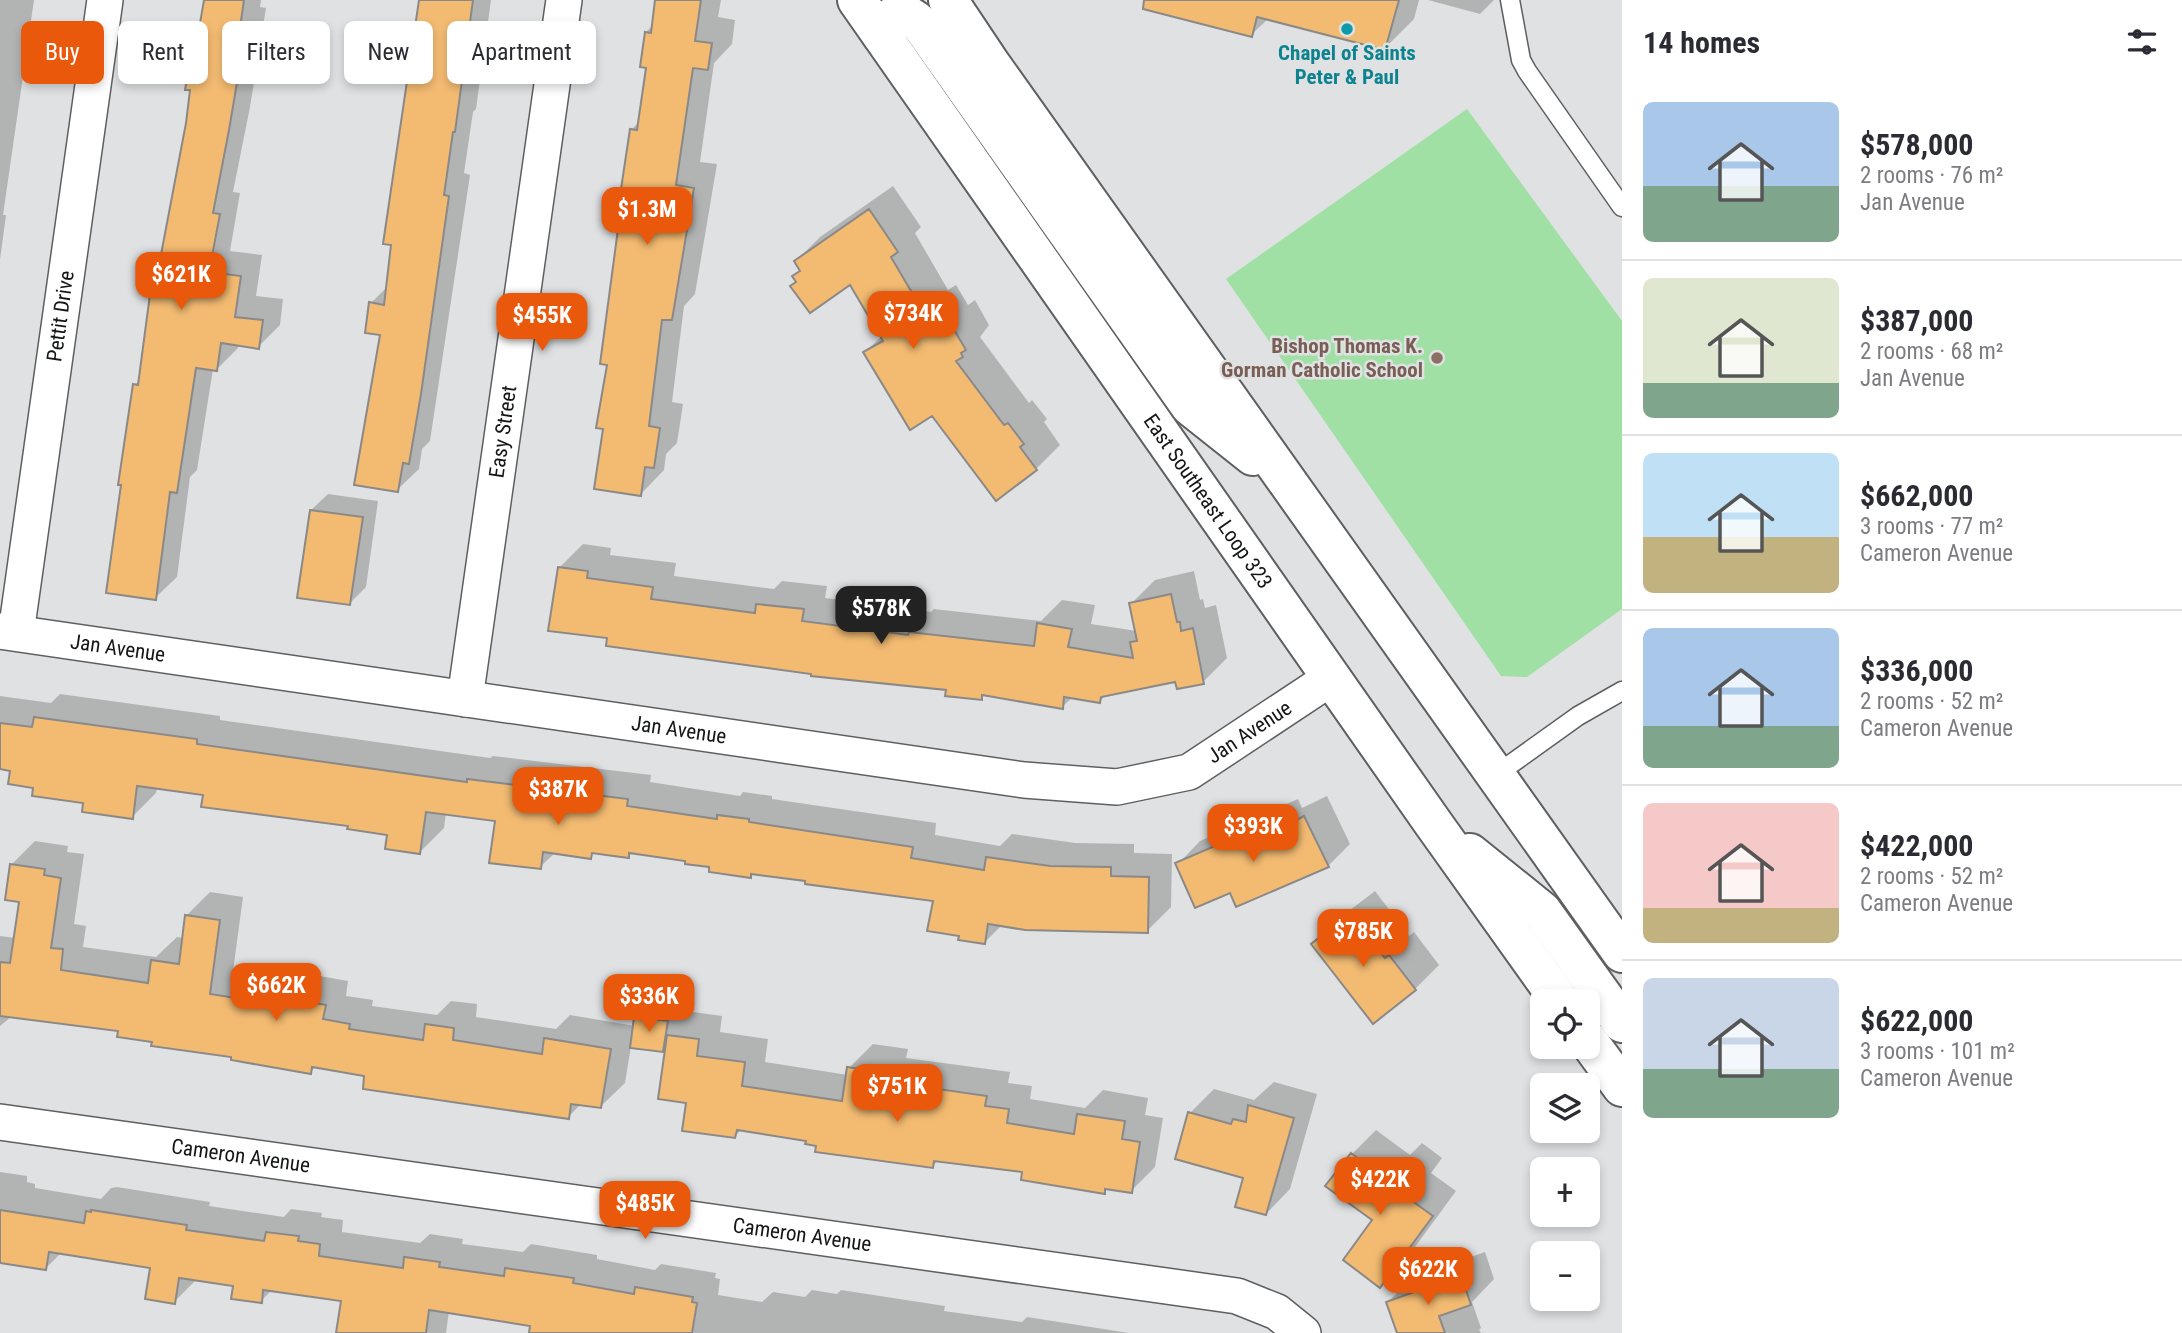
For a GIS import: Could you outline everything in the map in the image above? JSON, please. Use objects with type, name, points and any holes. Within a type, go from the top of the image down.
[{"type":"highway","name":"East Southeast Loop 323","points":[[857,0],[1551,989]]},
{"type":"highway","points":[[948,0],[1287,484],[1497,774],[1622,953]]},
{"type":"highway","points":[[881,34],[884,23],[891,16],[903,14],[912,17],[921,25],[1190,406],[1287,484]]},
{"type":"highway","points":[[1433,823],[1542,911],[1622,1023]]},
{"type":"highway","points":[[1600,1057],[1622,1087]]},
{"type":"street","name":"Pettit Drive","points":[[8,632],[105,0]]},
{"type":"street","name":"Easy Street","points":[[466,699],[564,0]]},
{"type":"street","name":"Jan Avenue","points":[[8,632],[1024,780],[1116,787],[1189,772],[1331,678]]},
{"type":"street","name":"Cameron Avenue","points":[[0,1122],[1237,1296],[1278,1312],[1303,1333]]},
{"type":"lane","points":[[1510,0],[1521,60],[1622,207]]},
{"type":"lane","points":[[1497,774],[1578,716],[1622,691]]},
{"type":"green space","points":[[1467,109],[1622,321],[1622,609],[1527,677],[1501,676],[1226,279]]},
{"type":"building","points":[[204,0],[244,0],[241,21],[222,21],[222,84],[237,84],[213,213],[220,214],[209,272],[241,276],[235,317],[263,320],[259,349],[221,343],[217,371],[196,368],[177,493],[170,492],[156,600],[106,593],[133,384],[138,385],[154,264],[159,265],[186,123],[190,90],[185,90],[186,84],[208,84],[208,21],[200,21]]},
{"type":"building","points":[[419,0],[473,0],[470,21],[447,21],[447,84],[462,84],[444,195],[449,196],[421,394],[409,464],[403,463],[398,492],[354,485],[380,335],[365,333],[369,302],[384,305],[391,245],[383,244],[407,84],[433,84],[433,21],[416,21]]},
{"type":"building","points":[[655,0],[701,0],[695,41],[712,43],[708,70],[693,68],[676,185],[694,188],[672,320],[662,320],[649,426],[660,428],[654,468],[645,467],[641,496],[594,489],[603,429],[596,428],[607,365],[600,364],[618,229],[615,229],[630,129],[637,130],[646,68],[640,67],[645,32],[651,33]]},
{"type":"building","name":"Chapel of Saints Peter & Paul","points":[[1144,0],[1399,0],[1385,50],[1257,17],[1252,37],[1143,9]]},
{"type":"building","points":[[869,209],[898,252],[891,257],[924,313],[932,308],[943,327],[950,323],[966,350],[961,353],[963,357],[956,361],[1004,425],[1008,423],[1024,444],[1020,447],[1037,470],[996,501],[932,416],[910,430],[863,352],[883,341],[850,285],[810,313],[790,286],[796,282],[792,276],[800,271],[794,261]]},
{"type":"building","points":[[310,510],[363,517],[350,605],[297,598]]},
{"type":"building","points":[[558,567],[588,571],[587,578],[653,587],[651,599],[755,613],[756,604],[804,609],[802,621],[908,635],[909,632],[1034,646],[1037,623],[1072,629],[1068,647],[1133,658],[1130,642],[1137,641],[1129,603],[1171,594],[1181,631],[1193,628],[1204,684],[1177,689],[1175,682],[1101,697],[1100,703],[1064,697],[1063,709],[982,695],[982,700],[945,696],[946,690],[811,676],[606,646],[607,638],[548,631]]},
{"type":"building","points":[[34,717],[197,739],[197,744],[467,782],[467,779],[628,799],[627,806],[717,819],[717,815],[749,819],[749,822],[913,847],[911,858],[984,870],[986,857],[1050,866],[1111,867],[1111,876],[1149,877],[1148,933],[1025,930],[988,924],[985,944],[958,940],[959,936],[927,931],[933,901],[751,874],[751,878],[709,872],[709,867],[685,864],[685,861],[629,853],[629,858],[592,853],[591,859],[543,852],[541,869],[489,863],[495,821],[426,812],[420,854],[385,849],[387,835],[347,829],[348,826],[201,807],[203,795],[137,786],[133,819],[82,812],[83,803],[32,796],[33,788],[8,784],[10,771],[0,769],[0,723],[32,727]]},
{"type":"building","points":[[1304,816],[1329,867],[1236,907],[1230,893],[1195,908],[1175,863],[1276,820],[1280,829]]},
{"type":"building","points":[[10,864],[45,869],[44,875],[61,878],[51,948],[63,949],[61,970],[148,983],[151,960],[179,964],[185,915],[220,920],[210,994],[293,1007],[294,999],[326,1005],[323,1019],[350,1024],[349,1029],[423,1040],[425,1024],[454,1028],[453,1040],[542,1054],[544,1038],[611,1049],[601,1108],[571,1104],[569,1119],[363,1089],[364,1076],[312,1067],[311,1074],[231,1060],[231,1057],[151,1046],[152,1042],[117,1037],[118,1031],[0,1016],[0,962],[10,963],[19,902],[5,900]]},
{"type":"building","points":[[1350,913],[1385,958],[1389,955],[1416,990],[1373,1024],[1311,944]]},
{"type":"building","points":[[634,1017],[668,1021],[663,1052],[630,1048]]},
{"type":"building","points":[[667,1035],[699,1039],[697,1056],[745,1062],[742,1086],[842,1101],[847,1067],[885,1073],[883,1081],[987,1096],[985,1106],[1009,1109],[1007,1123],[1074,1134],[1077,1114],[1125,1121],[1122,1139],[1140,1142],[1132,1193],[1105,1189],[1105,1194],[1021,1180],[1022,1172],[934,1161],[933,1168],[815,1152],[816,1146],[805,1144],[806,1141],[737,1130],[735,1138],[682,1131],[686,1103],[658,1099]]},
{"type":"building","points":[[1248,1105],[1294,1118],[1266,1215],[1235,1207],[1243,1178],[1175,1159],[1188,1112],[1231,1124],[1233,1119],[1246,1122]]},
{"type":"building","points":[[1351,1153],[1387,1180],[1397,1166],[1419,1183],[1408,1198],[1433,1216],[1380,1288],[1343,1260],[1372,1220],[1325,1186]]},
{"type":"building","points":[[0,1210],[84,1223],[86,1211],[91,1210],[187,1225],[186,1230],[264,1241],[266,1232],[299,1236],[298,1241],[320,1244],[319,1256],[403,1268],[404,1257],[440,1262],[439,1267],[504,1276],[505,1268],[574,1278],[573,1283],[634,1294],[635,1287],[693,1297],[692,1302],[697,1303],[692,1333],[529,1333],[530,1326],[429,1310],[426,1333],[336,1333],[341,1301],[263,1290],[262,1303],[231,1299],[233,1286],[179,1278],[175,1304],[145,1299],[150,1268],[49,1252],[46,1270],[0,1263]]},
{"type":"building","points":[[1461,1275],[1471,1305],[1439,1316],[1445,1333],[1397,1333],[1386,1302]]},
{"type":"place","name":"Chapel of Saints Peter & Paul","points":[[1347,29]]},
{"type":"place","name":"Bishop Thomas K. Gorman Catholic School","points":[[1437,358]]}]
